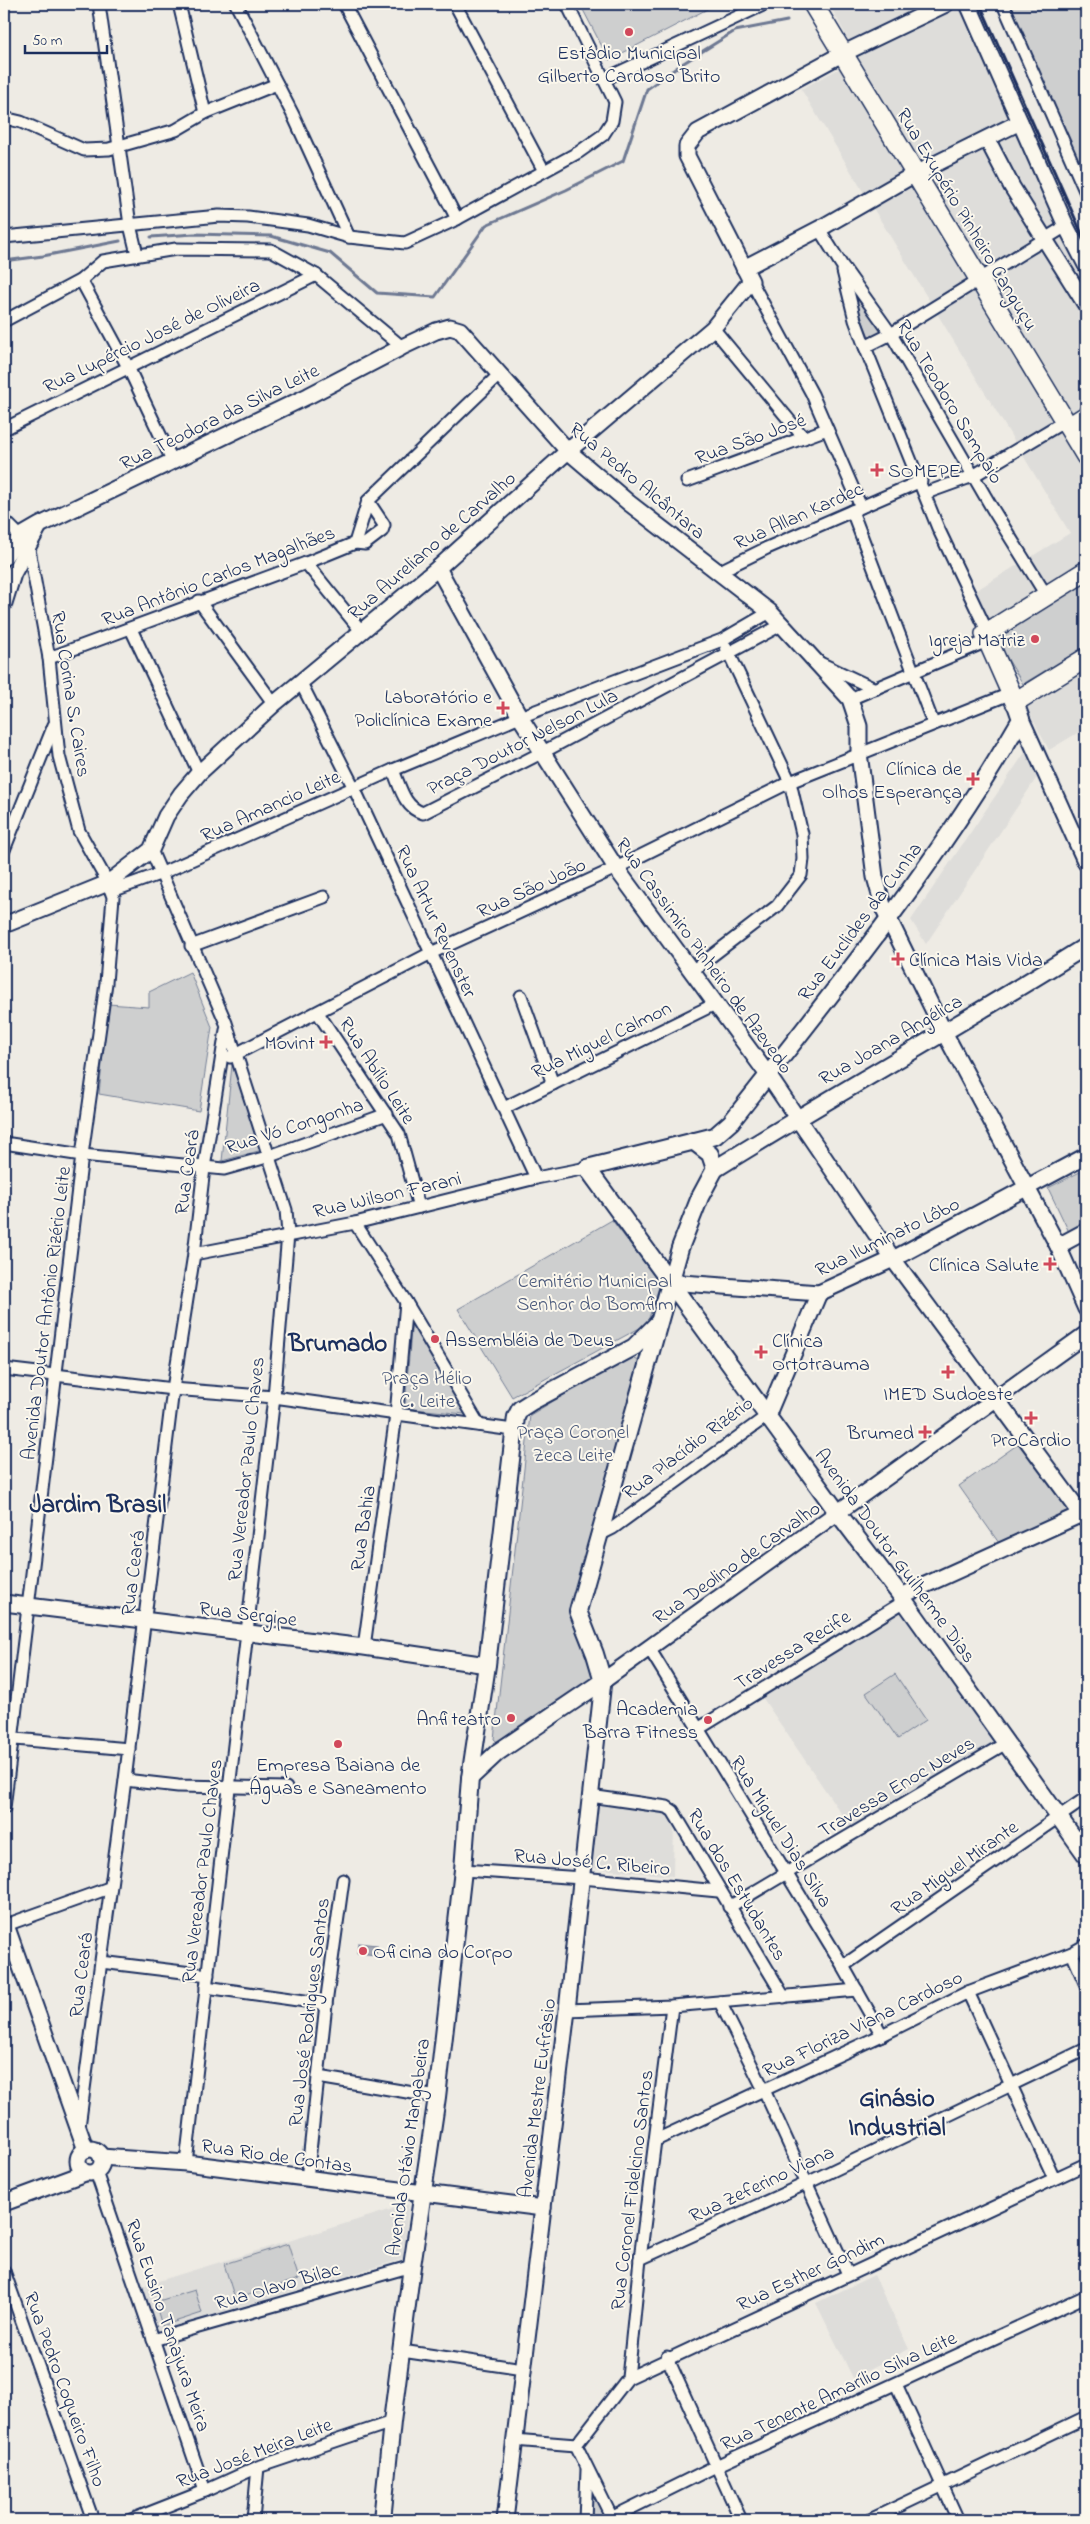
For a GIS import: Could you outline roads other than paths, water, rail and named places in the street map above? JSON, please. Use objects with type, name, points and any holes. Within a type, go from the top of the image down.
[{"type":"main road","name":"Rua Exupério Pinheiro Canguçu","points":[[813,4],[1086,456]]},
{"type":"main road","points":[[1067,424],[1086,416]]},
{"type":"main road","points":[[1085,661],[1016,705],[987,636],[1046,595],[1086,571]]},
{"type":"main road","name":"Rua Euclides da Cunha","points":[[693,1141],[715,1136],[731,1122],[890,920],[962,817],[1016,705]]},
{"type":"main road","name":"Rua Joana Angélica","points":[[715,1169],[796,1118],[944,1032],[1086,946]]},
{"type":"main road","points":[[470,1778],[498,1752],[603,1680],[578,1611],[669,1282],[700,1196],[715,1169],[710,1154],[693,1141],[587,1168]]},
{"type":"main road","points":[[612,1202],[607,1183],[610,1171],[622,1159]]},
{"type":"main road","name":"Avenida Doutor Guilherme Dias","points":[[587,1168],[838,1514],[903,1598],[1086,1855]]},
{"type":"main road","points":[[647,1251],[656,1256],[668,1256],[680,1248]]},
{"type":"main road","points":[[470,1778],[487,1665],[513,1430],[520,1409],[634,1347],[658,1323]]},
{"type":"main road","points":[[634,1347],[647,1365]]},
{"type":"main road","points":[[478,1721],[486,1739],[498,1752]]},
{"type":"main road","name":"Avenida Otávio Mangabeira","points":[[382,2520],[392,2422],[412,2266],[437,2097],[463,1870],[470,1778]]},
{"type":"street","points":[[99,4],[130,225],[137,254]]},
{"type":"street","points":[[179,4],[205,113]]},
{"type":"street","points":[[236,4],[277,84],[349,237]]},
{"type":"street","points":[[344,4],[457,219]]},
{"type":"street","points":[[456,4],[544,170]]},
{"type":"street","points":[[4,238],[219,216],[248,217],[308,225],[349,237],[405,243],[457,219],[579,152],[603,135],[612,121],[615,102],[567,4]]},
{"type":"street","points":[[605,79],[765,4]]},
{"type":"street","points":[[933,723],[912,672],[827,429],[812,394],[747,274],[687,156],[687,146],[698,132],[842,54],[946,4]]},
{"type":"street","points":[[968,4],[1066,226],[1086,265]]},
{"type":"street","points":[[1003,4],[1086,193]]},
{"type":"street","points":[[4,118],[21,122],[84,150],[119,148],[176,130],[205,113],[277,84]]},
{"type":"street","points":[[747,274],[819,229],[915,174],[1020,122]]},
{"type":"street","points":[[987,139],[1012,187],[1086,305]]},
{"type":"street","points":[[866,347],[891,334],[1066,226]]},
{"type":"street","name":"Rua Teodoro Sampaio","points":[[819,229],[841,264],[891,334],[973,476],[1046,595]]},
{"type":"street","points":[[4,321],[81,280],[103,261],[176,249],[271,250],[316,276],[402,346]]},
{"type":"street","points":[[841,264],[855,320],[926,493],[938,528],[987,636],[850,699],[859,726],[859,753],[874,877],[884,909],[944,1032],[1058,1246],[1086,1309]]},
{"type":"street","name":"Rua Aureliano de Carvalho","points":[[151,850],[166,816],[199,773],[274,704],[438,568],[568,451],[713,328],[747,274]]},
{"type":"street","name":"Rua Lupércio José de Oliveira","points":[[4,428],[316,276]]},
{"type":"street","points":[[81,280],[128,367],[173,462]]},
{"type":"street","name":"Rua Teodora da Silva Leite","points":[[4,557],[40,525],[308,396],[402,346],[436,331],[450,328],[460,330]]},
{"type":"street","points":[[713,328],[804,438]]},
{"type":"street","name":"Rua Pedro Alcântara","points":[[460,330],[568,451],[629,503],[770,612],[850,699]]},
{"type":"street","name":"Rua Antônio Carlos Magalhães","points":[[49,658],[131,629],[199,601],[306,563],[355,543],[368,501],[500,374]]},
{"type":"street","points":[[926,493],[973,476],[1067,424]]},
{"type":"street","name":"Rua São José","points":[[687,481],[827,429]]},
{"type":"street","name":"Rua Allan Kardec","points":[[718,572],[921,481]]},
{"type":"street","points":[[355,543],[365,544],[382,531],[384,525],[368,501]]},
{"type":"street","points":[[4,520],[25,540],[4,602]]},
{"type":"street","name":"Rua Corina S. Caires","points":[[25,540],[49,658],[59,756],[79,831],[110,887]]},
{"type":"street","points":[[306,563],[362,632]]},
{"type":"street","name":"Rua Cassimiro Pinheiro de Azevedo","points":[[438,568],[520,717],[616,868],[768,1075],[893,1259],[1085,1515]]},
{"type":"street","points":[[199,601],[274,704]]},
{"type":"street","name":"Praça Doutor Nelson Lula","points":[[770,612],[722,640],[520,717],[393,770],[409,806],[414,810],[424,812],[543,752],[782,624]]},
{"type":"street","points":[[131,629],[199,773]]},
{"type":"street","points":[[692,971],[777,906],[801,875],[803,859],[802,834],[790,782],[745,692],[722,640]]},
{"type":"street","points":[[818,662],[875,689]]},
{"type":"street","name":"Rua Artur Revenster","points":[[301,682],[354,788],[536,1178]]},
{"type":"street","points":[[1016,705],[1086,863]]},
{"type":"street","name":"Rua São João","points":[[221,1061],[431,954],[616,868],[790,782],[933,723],[1016,705]]},
{"type":"street","points":[[4,850],[55,723]]},
{"type":"street","name":"Rua Amancio Leite","points":[[110,887],[162,873],[393,770]]},
{"type":"street","points":[[4,925],[110,887],[151,850]]},
{"type":"street","name":"Rua Vereador Paulo Chaves","points":[[151,850],[226,1023],[286,1210],[288,1234],[274,1397],[245,1634],[230,1788],[186,2163]]},
{"type":"street","name":"Avenida Doutor Antônio Rizério Leite","points":[[4,1808],[7,1739],[28,1606],[82,1155],[106,983],[110,887]]},
{"type":"street","points":[[191,946],[324,897]]},
{"type":"street","points":[[520,996],[553,1084]]},
{"type":"street","name":"Rua Miguel Calmon","points":[[504,1108],[715,1004]]},
{"type":"street","name":"Rua Abílio Leite","points":[[318,1013],[399,1134],[419,1207]]},
{"type":"street","name":"Rua Ceará","points":[[79,2128],[109,1888],[129,1749],[173,1389],[226,1023]]},
{"type":"street","name":"Rua Vó Congonha","points":[[4,1142],[82,1155],[224,1169],[268,1157],[387,1114]]},
{"type":"street","name":"Rua Iluminato Lôbo","points":[[669,1282],[819,1293],[893,1259],[1086,1156]]},
{"type":"street","name":"Rua Wilson Farani","points":[[194,1254],[288,1234],[355,1223],[536,1178],[587,1168]]},
{"type":"street","points":[[355,1223],[406,1302],[479,1425]]},
{"type":"street","points":[[1058,1246],[1086,1231]]},
{"type":"street","name":"Rua Placídio Rizério","points":[[598,1536],[613,1528],[767,1416],[819,1293]]},
{"type":"street","points":[[396,1415],[406,1302]]},
{"type":"street","name":"Rua Deolino de Carvalho","points":[[603,1680],[838,1514],[1086,1334]]},
{"type":"street","points":[[4,1369],[173,1389],[274,1397],[513,1430]]},
{"type":"street","name":"Rua Bahia","points":[[364,1647],[396,1415]]},
{"type":"street","points":[[903,1598],[1085,1515]]},
{"type":"street","name":"Travessa Recife","points":[[698,1729],[903,1598]]},
{"type":"street","name":"Rua Sergipe","points":[[4,1603],[245,1634],[364,1647],[487,1665]]},
{"type":"street","name":"Rua Miguel Dias Silva","points":[[649,1648],[843,1966],[882,2035]]},
{"type":"street","name":"Avenida Mestre Eufrásio","points":[[505,2520],[567,2010],[603,1680]]},
{"type":"street","points":[[7,1739],[129,1749]]},
{"type":"street","name":"Travessa Enoc Neves","points":[[728,1907],[1006,1743]]},
{"type":"street","points":[[125,1780],[178,1786],[286,1788]]},
{"type":"street","name":"Rua dos Estudantes","points":[[590,1796],[667,1807],[673,1811],[718,1891],[784,1997]]},
{"type":"street","name":"Rua Miguel Mirante","points":[[843,1966],[1060,1818],[1086,1798]]},
{"type":"street","name":"Rua José C. Ribeiro","points":[[463,1870],[582,1878],[718,1891]]},
{"type":"street","name":"Rua José Rodrigues Santos","points":[[307,2179],[326,2004],[343,1880]]},
{"type":"street","points":[[86,2150],[5,1926],[109,1888]]},
{"type":"street","name":"Rua Floriza Viana Cardoso","points":[[656,2140],[882,2035],[968,1992],[1072,1953],[1086,1945]]},
{"type":"street","points":[[1072,1953],[1086,1985]]},
{"type":"street","points":[[101,1962],[326,2004]]},
{"type":"street","points":[[567,2010],[672,2006],[857,1990]]},
{"type":"street","points":[[968,1992],[1054,2178]]},
{"type":"street","points":[[720,2002],[764,2090],[805,2184],[848,2274]]},
{"type":"street","name":"Rua Coronel Fidelcino Santos","points":[[628,2378],[640,2259],[672,2006]]},
{"type":"street","name":"Rua Zeferino Viana","points":[[640,2259],[805,2184],[1086,2049]]},
{"type":"street","points":[[318,2077],[437,2097]]},
{"type":"street","points":[[86,2150],[93,2150],[101,2157],[100,2169],[82,2171],[79,2155],[86,2150]]},
{"type":"street","name":"Rua Rio de Contas","points":[[101,2157],[186,2163],[543,2208]]},
{"type":"street","name":"Rua Rio de Contas","points":[[4,2203],[82,2171],[126,2158]]},
{"type":"street","name":"Rua Esther Gondim","points":[[576,2445],[628,2378],[667,2357],[1086,2164]]},
{"type":"street","name":"Rua Eusino Tanajura Meira","points":[[82,2171],[153,2340],[204,2492]]},
{"type":"street","name":"Rua Olavo Bilac","points":[[153,2340],[412,2266]]},
{"type":"street","name":"Rua Pedro Coqueiro Filho","points":[[4,2271],[93,2520]]},
{"type":"street","name":"Rua Tenente Amarílio Silva Leite","points":[[611,2520],[716,2466],[1086,2296]]},
{"type":"street","points":[[402,2351],[523,2369]]},
{"type":"street","points":[[667,2357],[741,2520]]},
{"type":"street","points":[[896,2384],[958,2520]]},
{"type":"street","points":[[870,2520],[1086,2418]]},
{"type":"street","name":"Rua José Meira Leite","points":[[135,2520],[204,2492],[258,2467],[392,2422]]},
{"type":"street","points":[[514,2440],[576,2445],[611,2520]]},
{"type":"street","points":[[253,2520],[258,2467]]},
{"type":"street","points":[[585,2520],[587,2467]]},
{"type":"waterway","points":[[151,237],[194,234],[271,236],[330,253],[377,293],[435,297],[486,225],[566,190],[623,161],[647,89],[682,64],[735,31],[787,21]]},
{"type":"waterway","points":[[4,261],[43,256],[120,241]]},
{"type":"railway","points":[[980,4],[1086,243]]},
{"type":"place","name":"Estádio Municipal Gilberto Cardoso Brito","points":[[629,32]]},
{"type":"place","name":"SOMEPE","points":[[877,470]]},
{"type":"place","name":"Igreja Matriz","points":[[1035,639]]},
{"type":"place","name":"Laboratório e Policlínica Exame","points":[[503,708]]},
{"type":"place","name":"Clínica de Olhos Esperança","points":[[973,779]]},
{"type":"place","name":"Clínica Mais Vida","points":[[898,959]]},
{"type":"place","name":"Movint","points":[[326,1042]]},
{"type":"place","name":"Clínica Salute","points":[[1050,1264]]},
{"type":"place","name":"Assembléia de Deus","points":[[435,1339]]},
{"type":"place","name":"Clínica Ortotrauma","points":[[761,1352]]},
{"type":"place","name":"IMED Sudoeste","points":[[948,1372]]},
{"type":"place","name":"ProCardio","points":[[1031,1418]]},
{"type":"place","name":"Brumed","points":[[925,1432]]},
{"type":"place","name":"Anfiteatro","points":[[511,1718]]},
{"type":"place","name":"Academia Barra Fitness","points":[[708,1720]]},
{"type":"place","name":"Empresa Baiana de Águas e Saneamento","points":[[338,1744]]},
{"type":"place","name":"Oficina do Corpo","points":[[363,1951]]},
{"type":"district","name":"Brumado","points":[[338,1342]]},
{"type":"district","name":"Jardim Brasil","points":[[98,1503]]},
{"type":"district","name":"Ginásio Industrial","points":[[897,2112]]},
{"type":"park label","name":"Cemitério Municipal Senhor do Bomfim","points":[[595,1292]]},
{"type":"park label","name":"Praça Hélio C. Leite","points":[[427,1388]]},
{"type":"park label","name":"Praça Coronel Zeca Leite","points":[[573,1442]]}]
